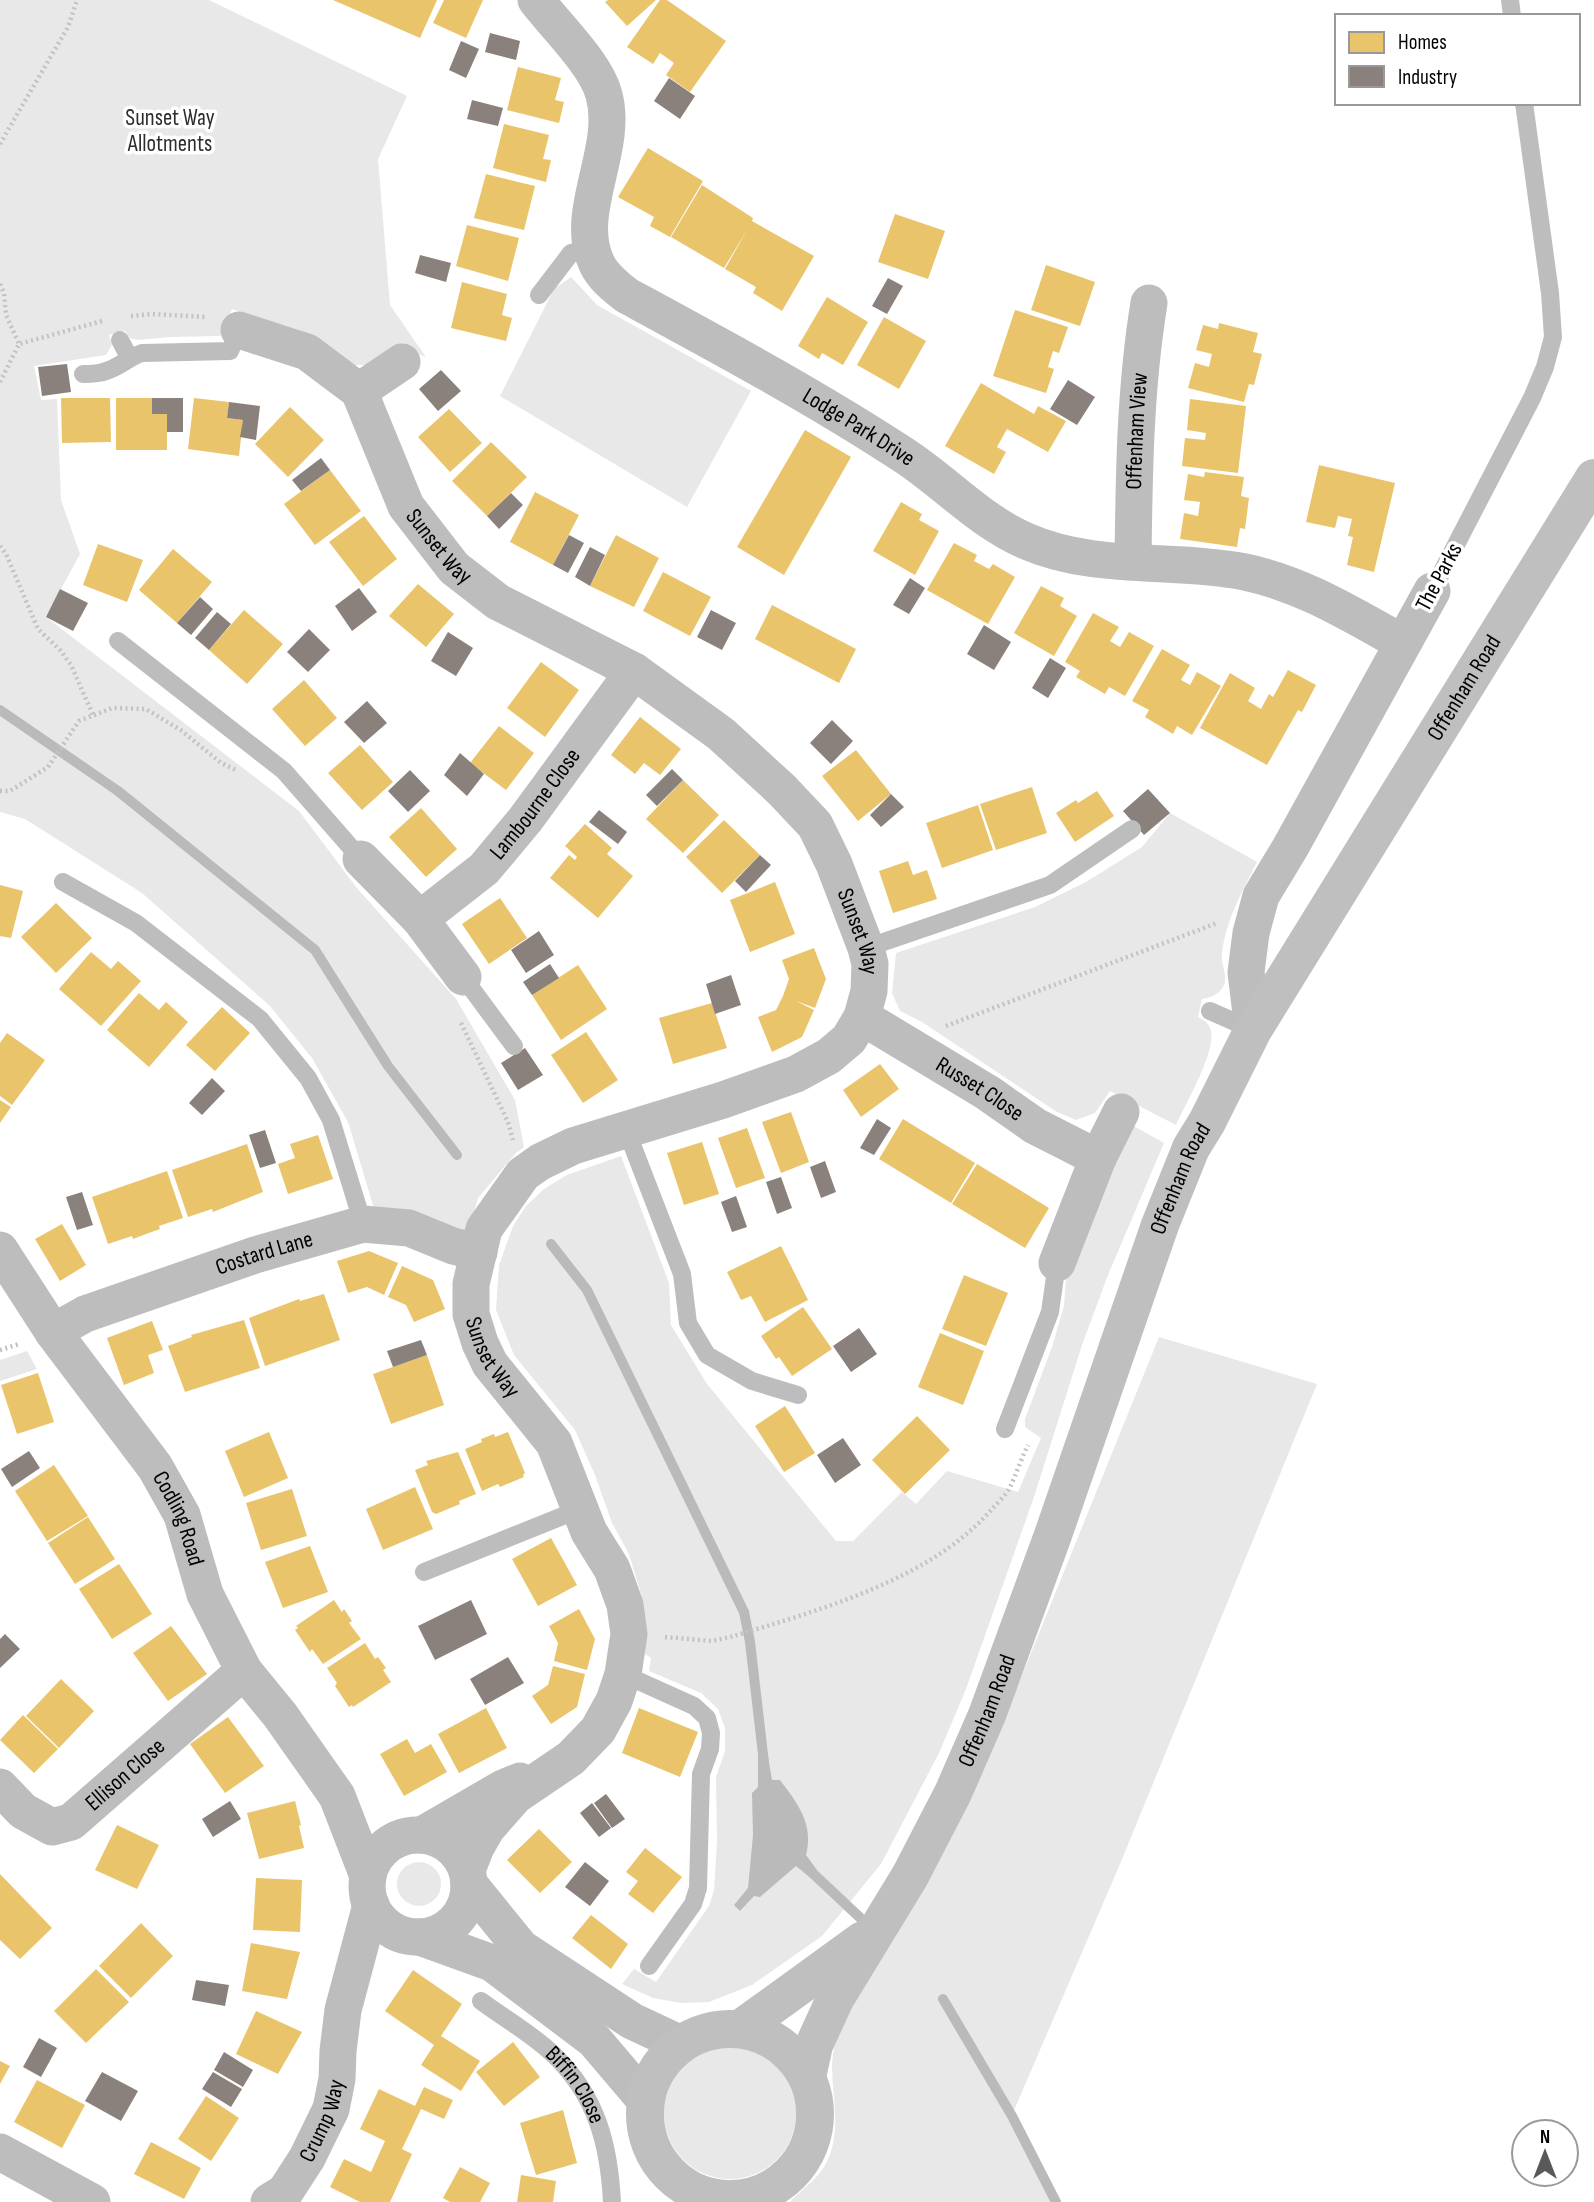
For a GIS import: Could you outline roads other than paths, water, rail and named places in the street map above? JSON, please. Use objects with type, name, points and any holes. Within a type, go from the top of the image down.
[{"type":"main road","name":"Offenham Road","points":[[807,2077],[814,2045],[830,2011],[909,1876],[953,1793],[987,1715],[1054,1535],[1160,1225],[1191,1148],[1253,1030],[1594,478]]},
{"type":"main road","name":"Offenham Road","points":[[740,2029],[875,1931]]},
{"type":"main road","points":[[719,2029],[740,2029],[767,2037],[783,2048],[791,2054],[807,2077],[815,2105],[813,2133],[802,2160],[774,2191],[728,2199],[678,2190],[659,2162],[649,2143],[645,2100],[652,2078],[664,2059],[681,2044],[699,2034],[719,2029]]},
{"type":"street","name":"Lodge Park Drive","points":[[536,0],[586,61],[604,94],[607,130],[590,218],[592,248],[597,264],[610,281],[626,295],[788,384],[885,443],[907,457],[976,512],[1026,541],[1084,558],[1243,572],[1291,584],[1403,643]]},
{"type":"street","name":"Offenham View","points":[[1133,561],[1135,428],[1140,358],[1149,303]]},
{"type":"street","points":[[239,330],[307,352],[359,391],[402,362]]},
{"type":"street","name":"Sunset Way","points":[[359,391],[407,506],[454,568],[498,602],[634,671],[721,734],[815,825],[834,864],[870,964],[869,991],[862,1017],[849,1039],[829,1056],[796,1074],[723,1100],[573,1146],[540,1162],[523,1174],[484,1229],[471,1284],[471,1314],[480,1343],[490,1364],[554,1443],[589,1532],[612,1569],[625,1605],[629,1634],[623,1674],[614,1701],[598,1730],[571,1758],[515,1796],[487,1828],[476,1847],[468,1877]]},
{"type":"street","name":"The Parks","points":[[1253,1030],[1246,972],[1251,933],[1261,896],[1432,591]]},
{"type":"street","name":"Lambourne Close","points":[[420,919],[484,869],[526,820],[634,671]]},
{"type":"street","points":[[360,859],[420,919],[463,977]]},
{"type":"street","name":"Russet Close","points":[[862,1017],[988,1093],[1035,1126],[1098,1158]]},
{"type":"street","points":[[1057,1264],[1098,1158],[1121,1112]]},
{"type":"street","name":"Costard Lane","points":[[53,1332],[99,1310],[255,1255],[363,1224],[409,1228],[479,1252]]},
{"type":"street","name":"Codling Road","points":[[0,1250],[53,1332],[155,1467],[182,1514],[205,1594],[244,1671],[280,1715],[337,1796],[369,1890]]},
{"type":"street","name":"Ellison Close","points":[[0,1787],[23,1811],[52,1828],[71,1822],[244,1671]]},
{"type":"street","name":"Sunset Way","points":[[415,1835],[503,1787],[557,1767]]},
{"type":"street","name":"Codling Road","points":[[337,1796],[415,1835]]},
{"type":"street","points":[[645,2100],[594,2040],[492,1963],[390,1929],[379,1918],[369,1890],[373,1862],[393,1841],[415,1835],[437,1838],[450,1845],[460,1856],[468,1877],[521,1948],[632,2021],[681,2044]]},
{"type":"street","points":[[413,1936],[436,1933],[455,1920],[467,1900],[468,1877]]},
{"type":"street","name":"Crump Way","points":[[286,2199],[331,2109],[337,2079],[343,2010],[369,1890]]},
{"type":"street","name":"Crump Way","points":[[342,2023],[370,1974],[413,1936]]},
{"type":"street","points":[[0,2152],[92,2202]]},
{"type":"lane","name":"The Parks","points":[[1432,591],[1532,398],[1545,368],[1553,337],[1550,293],[1524,105]]},
{"type":"lane","points":[[539,295],[571,254],[592,248]]},
{"type":"lane","points":[[83,374],[104,372],[120,365],[129,357],[142,353],[230,351],[239,330]]},
{"type":"lane","points":[[120,340],[129,357]]},
{"type":"lane","points":[[118,641],[284,771],[360,859]]},
{"type":"lane","points":[[866,948],[1049,885],[1132,829]]},
{"type":"lane","points":[[63,882],[136,923],[260,1019],[308,1078],[331,1120],[363,1224]]},
{"type":"lane","points":[[463,977],[514,1046]]},
{"type":"lane","points":[[1210,1011],[1253,1030]]},
{"type":"lane","points":[[626,1129],[682,1275],[688,1323],[707,1355],[752,1381],[798,1395]]},
{"type":"lane","points":[[1005,1429],[1049,1312],[1057,1264]]},
{"type":"lane","points":[[424,1572],[580,1509]]},
{"type":"lane","points":[[623,1674],[694,1706],[707,1718],[711,1732],[710,1749],[701,1774],[698,1888],[693,1904],[649,1966]]},
{"type":"lane","name":"Biffin Close","points":[[481,2001],[554,2055],[582,2088],[603,2132],[610,2165],[612,2202]]},
{"type":"waterway","points":[[0,710],[118,791],[315,950],[388,1066],[457,1155]]},
{"type":"waterway","points":[[551,1244],[587,1290],[744,1612],[764,1763]]},
{"type":"waterway","points":[[805,1866],[870,1927]]},
{"type":"waterway","points":[[943,1999],[1012,2116],[1056,2202]]},
{"type":"park label","name":"Sunset Way Allotments","points":[[170,131]]}]
